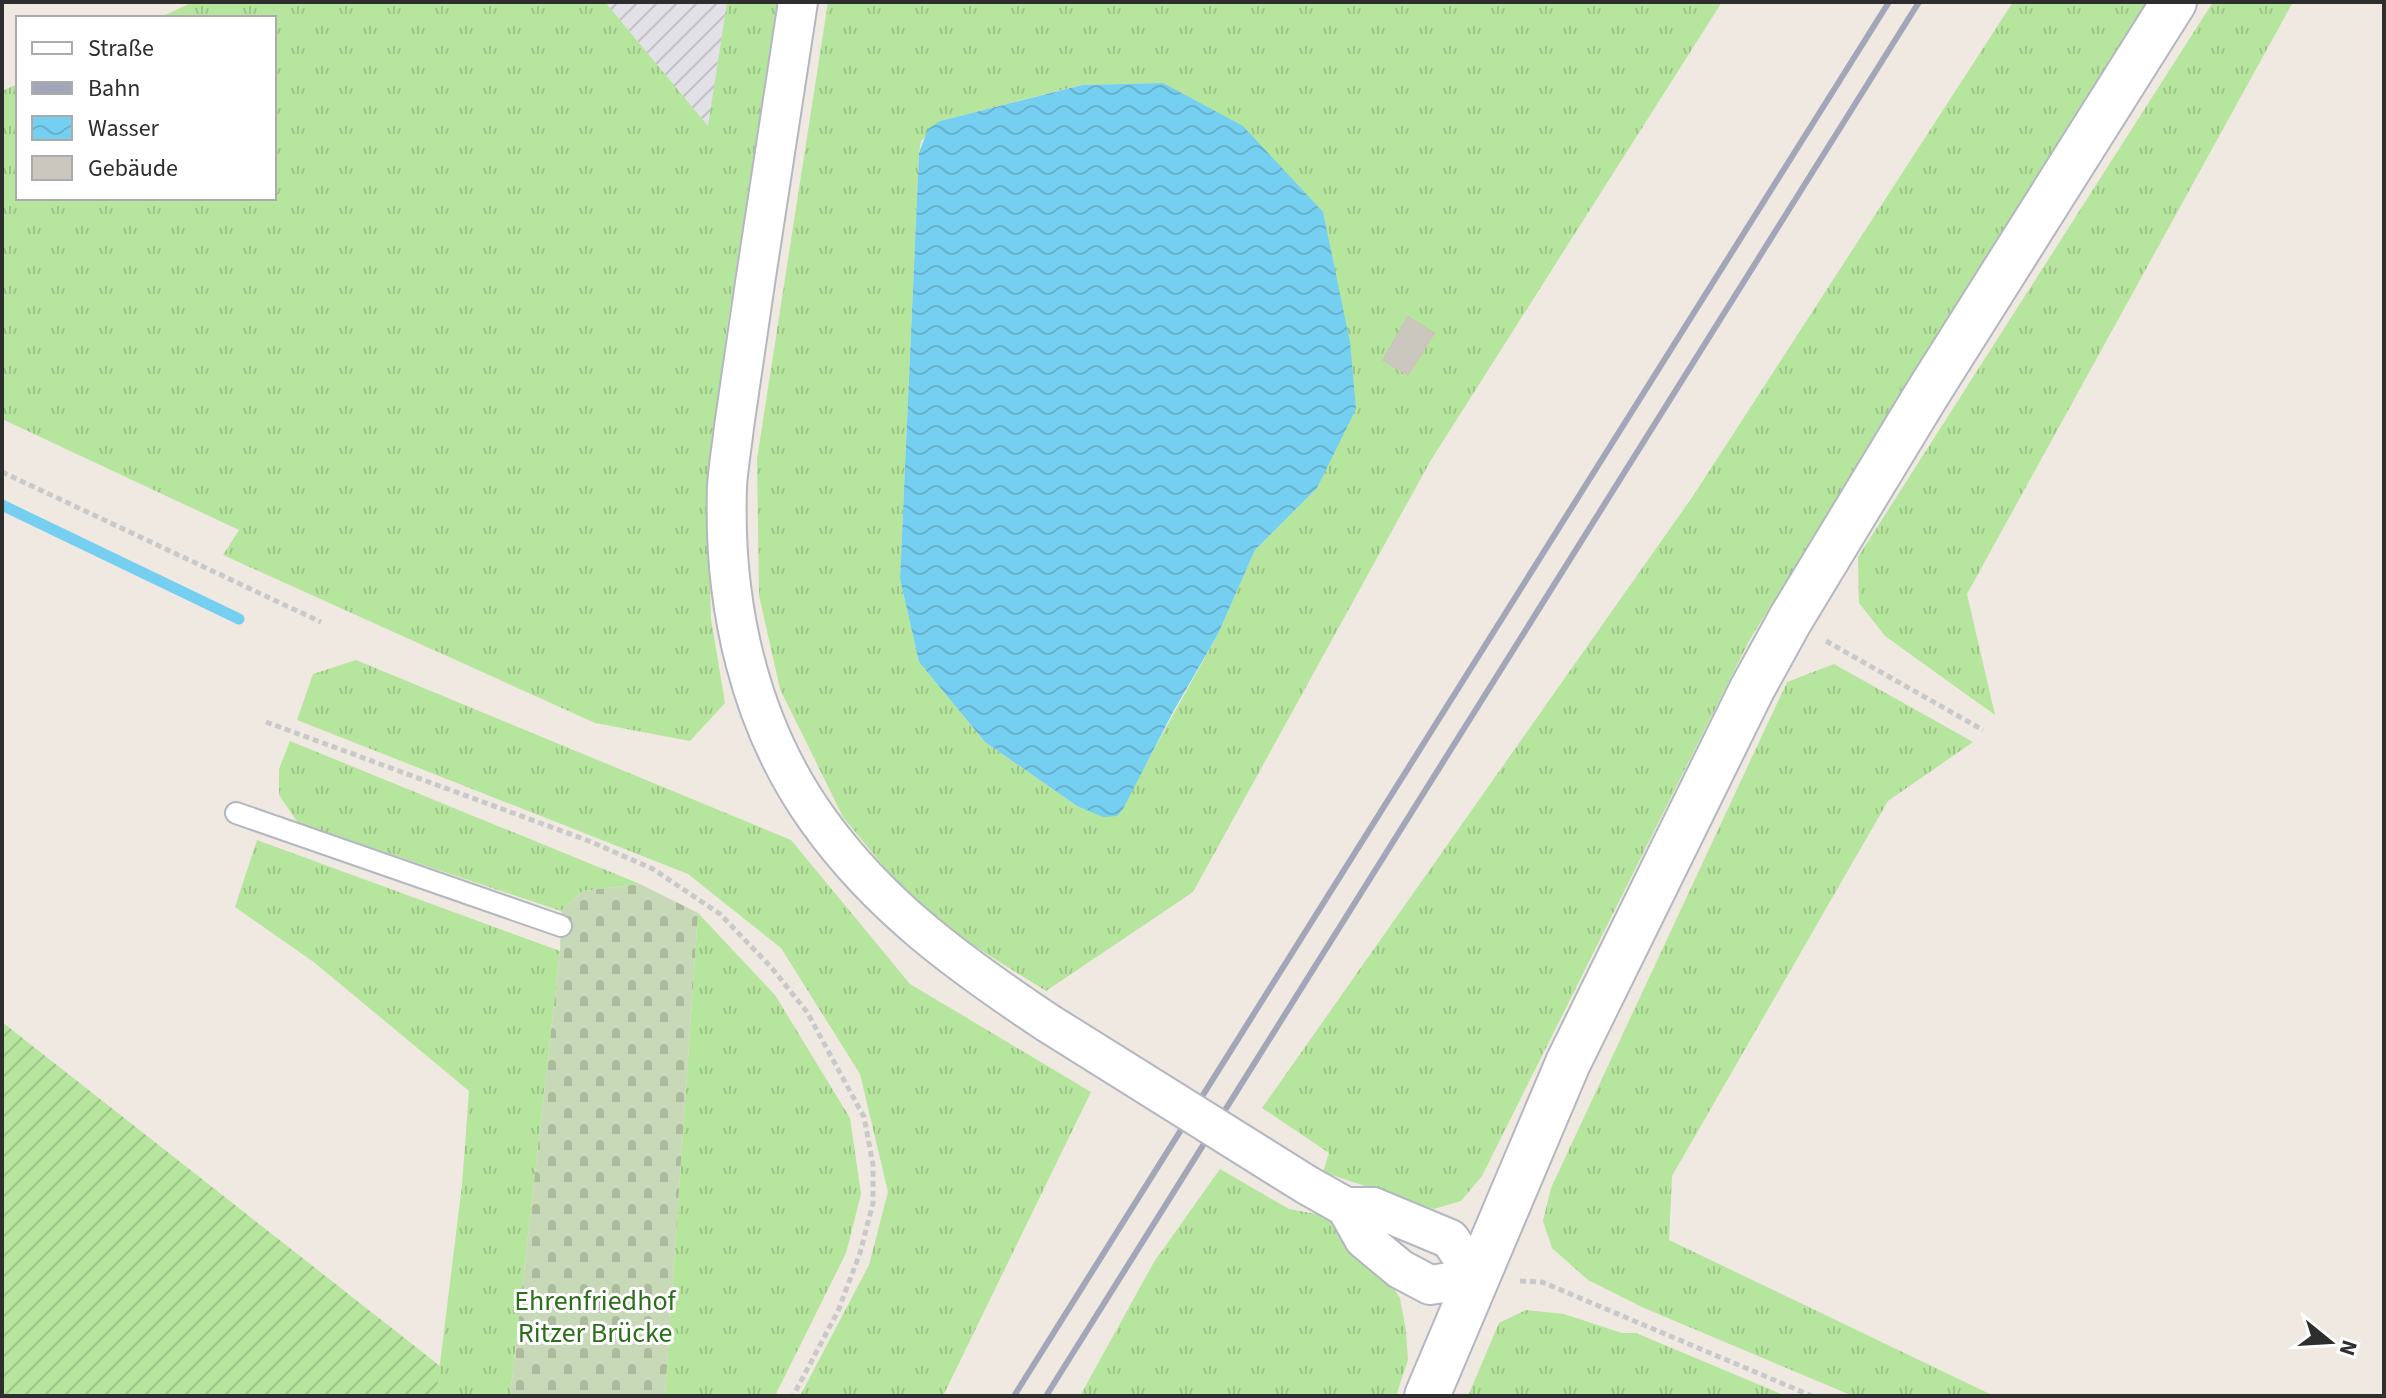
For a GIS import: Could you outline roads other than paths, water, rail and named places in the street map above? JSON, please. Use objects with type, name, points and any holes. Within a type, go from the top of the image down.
[{"type":"street","points":[[798,2],[727,486],[729,568],[739,644],[778,752],[818,820],[865,877],[915,928],[981,978],[1048,1023],[1346,1207],[1373,1207],[1450,1239],[1476,1278]]},
{"type":"street","points":[[1427,1396],[1568,1063],[1726,741],[1790,620],[1949,359],[2174,2]]},
{"type":"lane","points":[[236,813],[561,926]]},
{"type":"water","points":[[1163,83],[1243,126],[1323,212],[1350,342],[1356,409],[1317,488],[1255,550],[1218,634],[1123,809],[1117,816],[1103,817],[1077,806],[985,742],[919,662],[900,579],[919,153],[928,129],[940,121],[1082,85]]},
{"type":"waterway","points":[[2,505],[239,619]]},
{"type":"railway","points":[[1014,1396],[1889,2]]},
{"type":"railway","points":[[1046,1396],[1919,2]]},
{"type":"park label","name":"Ehrenfriedhof Ritzer Brücke","points":[[595,1317]]}]
